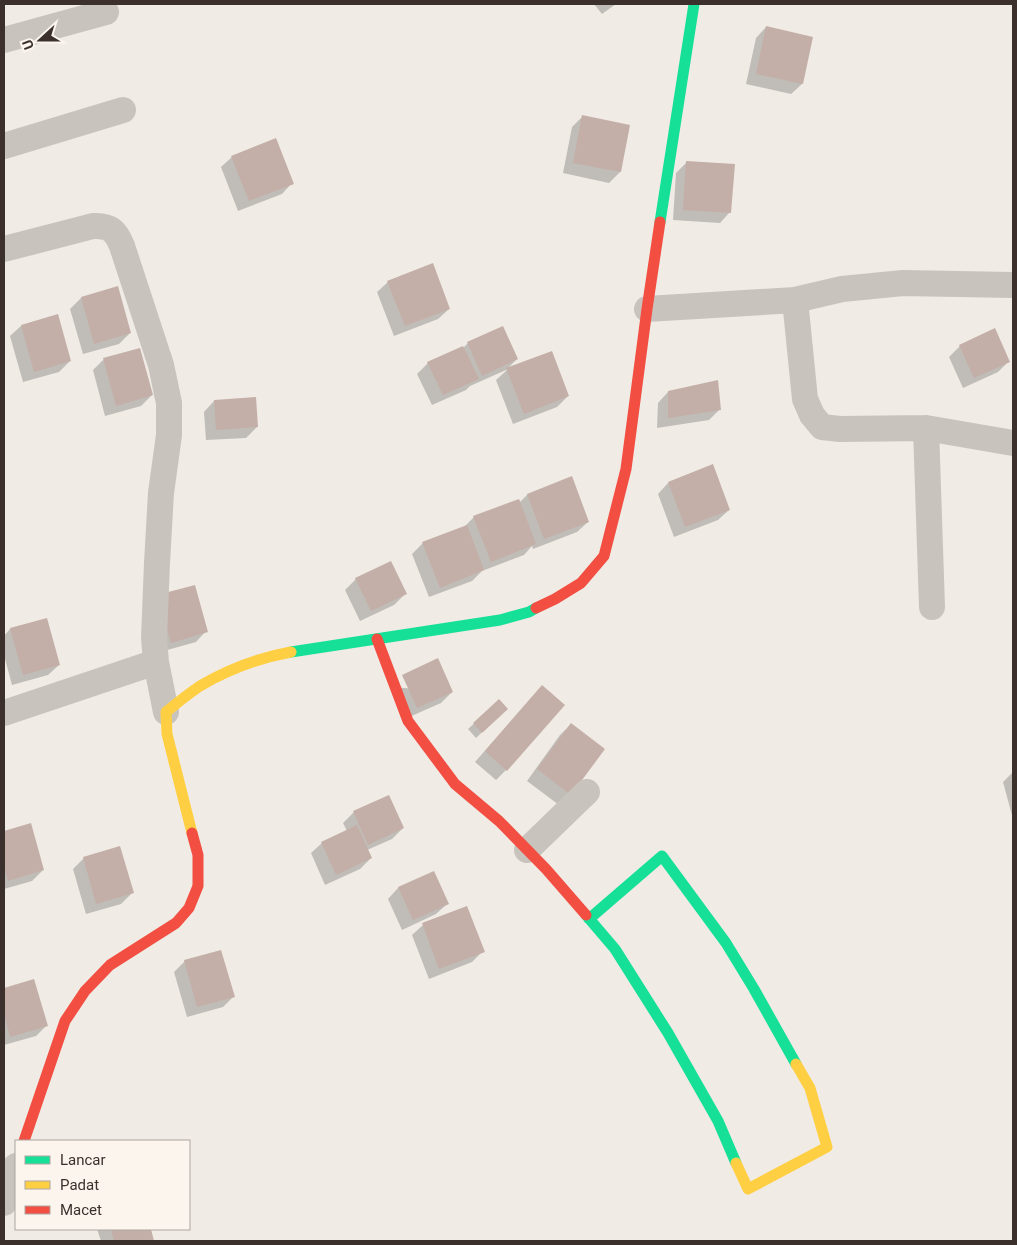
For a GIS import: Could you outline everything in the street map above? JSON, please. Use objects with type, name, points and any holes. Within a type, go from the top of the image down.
[{"type":"street","points":[[166,712],[199,687],[228,670],[266,657],[500,620],[529,612],[581,584],[604,556],[626,469],[647,309],[694,4]]},
{"type":"street","points":[[4,40],[106,12]]},
{"type":"street","points":[[4,146],[123,110]]},
{"type":"street","points":[[4,250],[93,226],[102,225],[115,232],[120,239],[161,365],[169,403],[169,435],[162,493],[154,638],[156,662],[166,712],[167,734],[198,855],[198,886],[190,908],[176,923],[110,965],[85,991],[65,1022],[24,1140]]},
{"type":"street","points":[[647,309],[795,300],[842,289],[903,283],[1013,285]]},
{"type":"street","points":[[795,300],[805,399],[812,415],[822,427],[840,429],[926,428],[1013,443]]},
{"type":"street","points":[[926,428],[932,608]]},
{"type":"street","points":[[378,639],[408,721],[455,784],[499,821],[546,870],[589,920],[615,949],[668,1033],[718,1121],[748,1189],[827,1146],[810,1088],[764,1006],[726,943],[662,856],[589,920]]},
{"type":"street","points":[[4,713],[156,662]]},
{"type":"street","points":[[527,850],[587,792]]},
{"type":"street","points":[[4,1203],[15,1169]]},
{"type":"building","points":[[766,26],[813,37],[803,84],[756,74]]},
{"type":"building","points":[[582,115],[630,125],[621,172],[573,163]]},
{"type":"building","points":[[276,138],[294,184],[249,201],[231,156]]},
{"type":"building","points":[[686,161],[735,164],[731,213],[683,210]]},
{"type":"building","points":[[433,263],[450,309],[405,326],[387,281]]},
{"type":"building","points":[[118,286],[131,333],[94,344],[81,297]]},
{"type":"building","points":[[58,314],[71,361],[34,372],[21,325]]},
{"type":"building","points":[[503,326],[518,359],[482,376],[467,342]]},
{"type":"building","points":[[995,328],[1010,362],[974,378],[959,345]]},
{"type":"building","points":[[463,346],[479,379],[443,395],[427,362]]},
{"type":"building","points":[[140,348],[153,395],[116,406],[103,358]]},
{"type":"building","points":[[552,351],[569,396],[524,414],[506,368]]},
{"type":"building","points":[[718,380],[721,410],[668,418],[668,391]]},
{"type":"building","points":[[256,397],[258,427],[216,430],[214,400]]},
{"type":"building","points":[[713,464],[730,510],[685,527],[668,482]]},
{"type":"building","points":[[572,476],[589,522],[544,539],[527,494]]},
{"type":"building","points":[[519,499],[536,544],[491,562],[473,516]]},
{"type":"building","points":[[467,525],[484,570],[440,588],[422,542]]},
{"type":"building","points":[[391,561],[407,594],[371,611],[355,578]]},
{"type":"building","points":[[195,585],[208,632],[171,643],[157,595]]},
{"type":"building","points":[[47,618],[60,665],[23,675],[10,628]]},
{"type":"building","points":[[438,658],[453,692],[417,708],[402,675]]},
{"type":"building","points":[[542,685],[565,705],[507,771],[485,751]]},
{"type":"building","points":[[499,699],[508,709],[482,733],[473,723]]},
{"type":"building","points":[[571,723],[605,749],[571,795],[537,769]]},
{"type":"building","points":[[389,795],[404,828],[368,845],[353,811]]},
{"type":"building","points":[[31,823],[44,870],[8,881],[4,868],[4,831]]},
{"type":"building","points":[[357,825],[372,858],[336,875],[321,842]]},
{"type":"building","points":[[120,846],[134,893],[96,904],[83,857]]},
{"type":"building","points":[[434,871],[449,904],[413,920],[398,887]]},
{"type":"building","points":[[467,906],[485,952],[439,969],[422,923]]},
{"type":"building","points":[[221,950],[235,997],[197,1007],[184,960]]},
{"type":"building","points":[[34,979],[48,1026],[10,1037],[4,1013],[4,988]]},
{"type":"building","points":[[111,1230],[151,1230],[154,1241],[114,1241]]},
{"type":"traffic: fast","points":[[660,222],[694,4]]},
{"type":"traffic: fast","points":[[291,652],[500,620],[529,612],[536,608]]},
{"type":"traffic: fast","points":[[589,919],[662,856],[726,943],[796,1064]]},
{"type":"traffic: fast","points":[[586,915],[615,949],[668,1033],[718,1121],[736,1163]]},
{"type":"traffic: slow","points":[[192,833],[167,734],[166,712],[200,686],[222,674],[267,657],[291,652]]},
{"type":"traffic: slow","points":[[736,1163],[748,1189],[827,1147],[810,1088],[796,1064]]},
{"type":"traffic: jam","points":[[536,608],[581,583],[604,556],[626,469],[660,222]]},
{"type":"traffic: jam","points":[[377,639],[408,721],[455,784],[499,821],[546,869],[586,915]]},
{"type":"traffic: jam","points":[[24,1140],[65,1021],[85,991],[110,965],[176,923],[189,908],[198,886],[198,855],[192,833]]}]
